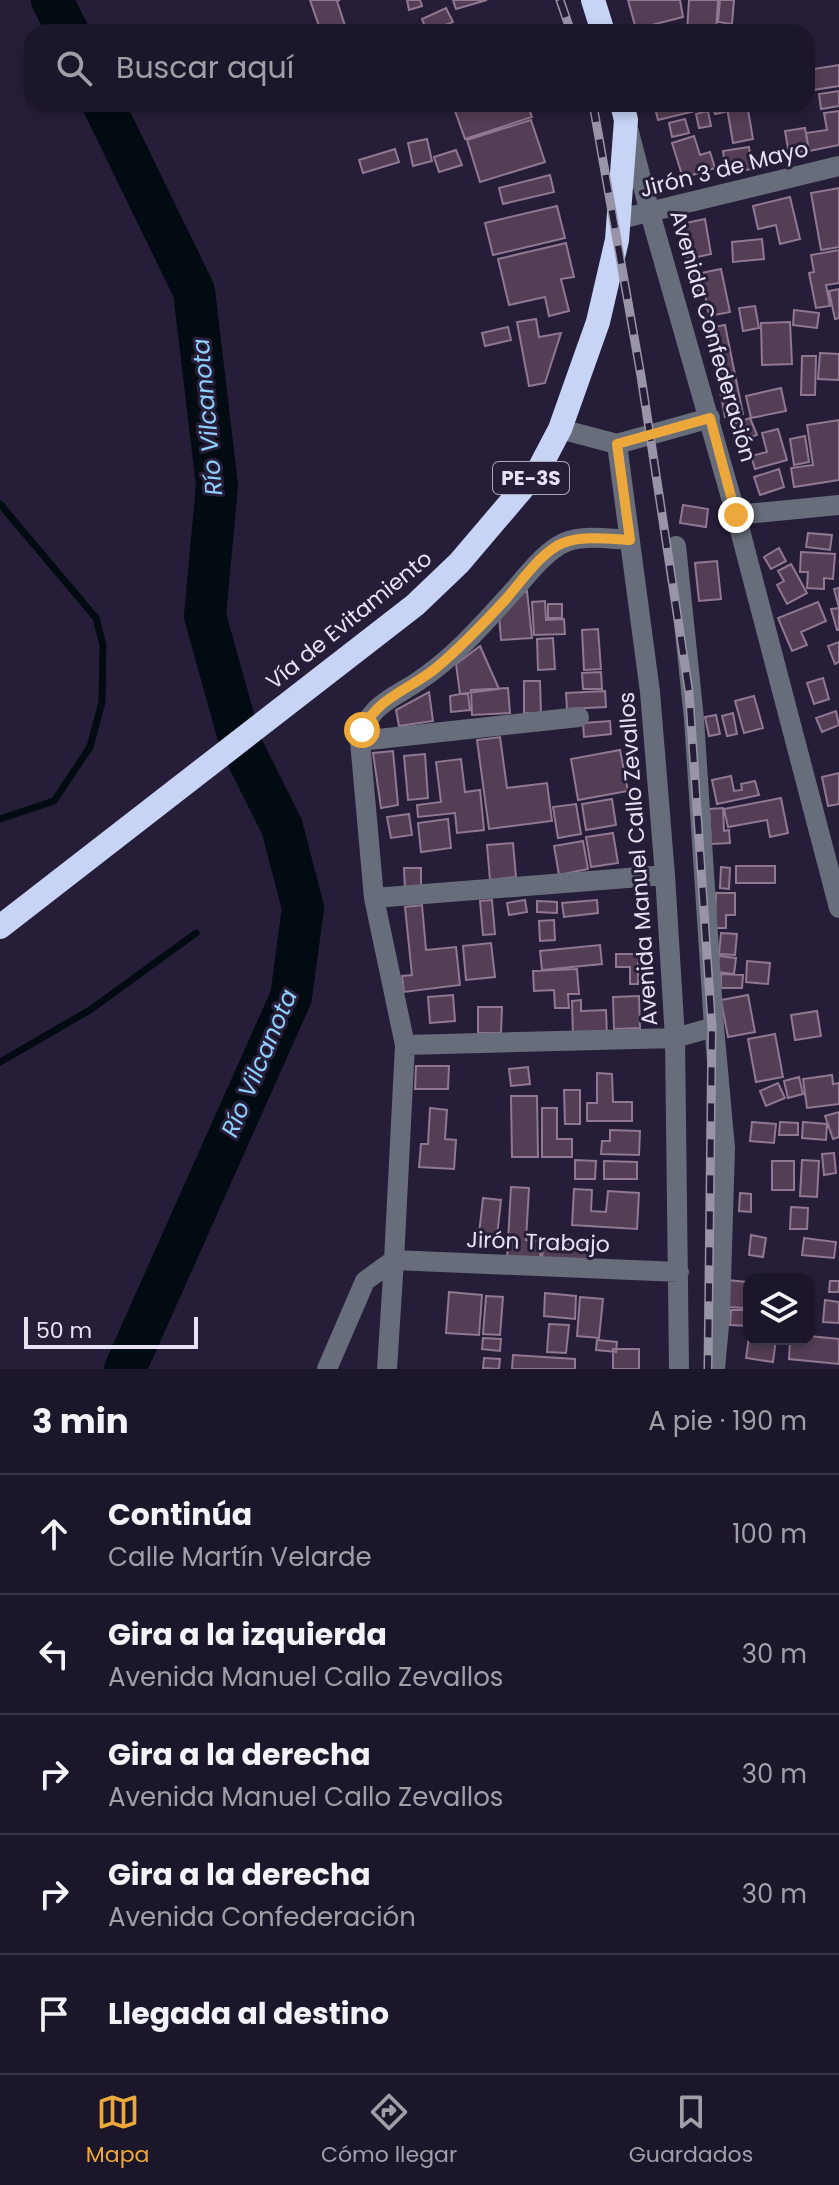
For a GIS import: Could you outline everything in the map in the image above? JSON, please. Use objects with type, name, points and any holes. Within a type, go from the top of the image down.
[{"type":"highway","points":[[593,0],[600,24]]},
{"type":"highway","name":"Vía de Evitamiento","points":[[0,927],[415,605],[459,563],[539,469],[560,429],[598,322],[620,219],[624,112]]},
{"type":"street","name":"Avenida Confederación","points":[[624,112],[832,856],[839,908]]},
{"type":"street","name":"Jirón 3 de Mayo","points":[[620,219],[839,166]]},
{"type":"street","points":[[560,429],[617,444],[710,418]]},
{"type":"street","name":"Avenida Manuel Callo Zevallos","points":[[617,444],[650,692],[665,875],[675,1038],[679,1369]]},
{"type":"street","points":[[736,515],[839,505]]},
{"type":"street","points":[[387,1369],[405,1045],[374,898],[360,741],[362,730],[372,712],[385,701],[419,681],[456,651],[544,556],[560,544],[587,538],[630,540]]},
{"type":"street","points":[[676,546],[694,719],[725,1148],[720,1314],[715,1369]]},
{"type":"street","points":[[360,741],[579,717]]},
{"type":"street","points":[[374,898],[665,875]]},
{"type":"street","points":[[405,1045],[675,1038],[714,1027]]},
{"type":"street","points":[[327,1369],[365,1281],[394,1260]]},
{"type":"street","name":"Jirón Trabajo","points":[[394,1260],[679,1272]]},
{"type":"building","points":[[310,0],[340,0],[337,1],[344,24],[318,24]]},
{"type":"building","points":[[407,0],[420,0],[422,6],[409,10]]},
{"type":"building","points":[[453,0],[487,0],[456,9]]},
{"type":"building","points":[[628,0],[680,0],[683,17],[656,24],[635,24]]},
{"type":"building","points":[[689,0],[718,0],[716,24],[688,24]]},
{"type":"building","points":[[720,0],[734,0],[732,24],[718,22]]},
{"type":"building","points":[[446,8],[453,22],[424,24],[422,19]]},
{"type":"building","points":[[839,65],[839,86],[815,90],[815,69]]},
{"type":"building","points":[[839,91],[839,106],[821,109],[819,94]]},
{"type":"building","points":[[839,111],[839,145],[809,151],[806,133],[827,130],[824,113]]},
{"type":"building","points":[[455,112],[530,112],[532,117],[465,139]]},
{"type":"building","points":[[656,112],[691,112],[658,120]]},
{"type":"building","points":[[708,112],[711,126],[699,128],[696,114]]},
{"type":"building","points":[[728,112],[748,112],[753,139],[733,143]]},
{"type":"building","points":[[685,119],[689,133],[672,137],[669,123]]},
{"type":"building","points":[[531,120],[545,162],[480,182],[467,140]]},
{"type":"building","points":[[805,128],[809,151],[789,154],[785,131]]},
{"type":"building","points":[[694,136],[700,155],[710,152],[715,168],[683,178],[672,143]]},
{"type":"building","points":[[427,139],[432,161],[413,166],[408,143]]},
{"type":"building","points":[[749,147],[752,169],[726,173],[723,151]]},
{"type":"building","points":[[395,149],[399,162],[363,173],[359,160]]},
{"type":"building","points":[[456,150],[462,165],[439,172],[434,157]]},
{"type":"building","points":[[550,175],[554,192],[503,204],[499,188]]},
{"type":"building","points":[[839,188],[839,247],[821,250],[811,193]]},
{"type":"building","points":[[790,197],[800,239],[780,244],[776,225],[758,229],[753,206]]},
{"type":"building","points":[[557,206],[565,238],[493,255],[485,223]]},
{"type":"building","points":[[705,219],[711,254],[688,259],[681,224]]},
{"type":"building","points":[[762,239],[764,259],[733,262],[732,242]]},
{"type":"building","points":[[566,243],[574,277],[561,279],[569,311],[549,316],[545,297],[509,305],[498,259]]},
{"type":"building","points":[[839,250],[839,283],[826,285],[830,306],[816,308],[809,273],[814,272],[811,255]]},
{"type":"building","points":[[721,269],[730,312],[709,316],[704,289],[694,291],[691,275]]},
{"type":"building","points":[[839,289],[839,318],[835,319],[829,291]]},
{"type":"building","points":[[755,306],[759,328],[743,331],[739,308]]},
{"type":"building","points":[[794,310],[819,313],[817,328],[793,325]]},
{"type":"building","points":[[536,319],[539,337],[561,333],[545,383],[529,386],[517,322]]},
{"type":"building","points":[[790,322],[792,364],[762,365],[761,323]]},
{"type":"building","points":[[725,325],[743,414],[725,417],[708,328]]},
{"type":"building","points":[[508,327],[511,340],[485,346],[482,333]]},
{"type":"building","points":[[820,353],[839,354],[839,380],[818,379]]},
{"type":"building","points":[[802,356],[816,356],[815,395],[801,395]]},
{"type":"building","points":[[781,388],[786,411],[751,418],[746,396]]},
{"type":"building","points":[[750,418],[757,435],[742,440],[735,423]]},
{"type":"building","points":[[839,420],[839,480],[794,487],[791,468],[813,465],[807,425]]},
{"type":"building","points":[[778,429],[787,460],[755,469],[751,456],[767,452],[762,433]]},
{"type":"building","points":[[805,436],[809,462],[794,465],[790,439]]},
{"type":"building","points":[[779,469],[784,487],[760,495],[754,477]]},
{"type":"building","points":[[683,505],[708,509],[706,527],[680,523]]},
{"type":"building","points":[[808,533],[832,535],[830,550],[806,547]]},
{"type":"building","points":[[779,548],[786,561],[771,569],[764,557]]},
{"type":"building","points":[[801,552],[835,554],[833,579],[824,578],[824,589],[807,588],[808,572],[800,572]]},
{"type":"building","points":[[717,561],[721,599],[699,601],[695,563]]},
{"type":"building","points":[[791,564],[807,593],[787,604],[777,585],[784,581],[778,571]]},
{"type":"building","points":[[839,588],[839,608],[834,589]]},
{"type":"building","points":[[527,591],[532,638],[501,640],[499,615]]},
{"type":"building","points":[[545,601],[546,620],[564,619],[565,634],[534,635],[532,602]]},
{"type":"building","points":[[818,602],[826,621],[801,632],[807,645],[792,651],[778,618]]},
{"type":"building","points":[[548,604],[562,604],[562,618],[548,618]]},
{"type":"building","points":[[839,608],[839,630],[837,630],[831,609]]},
{"type":"building","points":[[598,629],[601,669],[584,670],[582,630]]},
{"type":"building","points":[[553,638],[555,669],[538,670],[537,639]]},
{"type":"building","points":[[839,642],[839,662],[835,664],[828,646]]},
{"type":"building","points":[[480,646],[499,689],[460,694],[456,664]]},
{"type":"building","points":[[601,672],[602,689],[583,689],[582,673]]},
{"type":"building","points":[[823,678],[829,699],[814,704],[807,683]]},
{"type":"building","points":[[524,681],[540,681],[541,713],[524,713]]},
{"type":"building","points":[[508,688],[510,713],[472,715],[471,690]]},
{"type":"building","points":[[605,691],[606,707],[567,709],[566,693]]},
{"type":"building","points":[[429,692],[433,721],[399,726],[396,710]]},
{"type":"building","points":[[468,694],[470,710],[451,712],[450,696]]},
{"type":"building","points":[[754,696],[763,728],[744,733],[735,701]]},
{"type":"building","points":[[836,711],[839,725],[822,732],[816,718]]},
{"type":"building","points":[[733,713],[737,734],[727,736],[722,716]]},
{"type":"building","points":[[716,715],[720,734],[709,736],[705,717]]},
{"type":"building","points":[[610,721],[611,734],[584,737],[583,723]]},
{"type":"building","points":[[500,737],[507,788],[547,783],[552,821],[489,829],[477,740]]},
{"type":"building","points":[[620,750],[628,791],[578,800],[571,759]]},
{"type":"building","points":[[393,751],[398,805],[381,808],[373,753]]},
{"type":"building","points":[[425,754],[428,798],[408,800],[404,756]]},
{"type":"building","points":[[461,759],[465,792],[480,790],[484,830],[457,833],[455,813],[418,817],[417,805],[441,802],[436,762]]},
{"type":"building","points":[[839,773],[839,804],[828,806],[822,777]]},
{"type":"building","points":[[731,776],[734,791],[742,790],[741,784],[755,781],[759,795],[717,804],[712,780]]},
{"type":"building","points":[[781,798],[788,833],[770,837],[767,820],[728,827],[724,809]]},
{"type":"building","points":[[612,799],[616,825],[586,830],[582,804]]},
{"type":"building","points":[[576,804],[581,834],[558,838],[553,807]]},
{"type":"building","points":[[723,808],[724,831],[729,830],[730,843],[711,844],[709,809]]},
{"type":"building","points":[[409,814],[412,835],[391,838],[387,817]]},
{"type":"building","points":[[448,819],[451,848],[421,852],[418,823]]},
{"type":"building","points":[[613,833],[618,863],[591,867],[586,837]]},
{"type":"building","points":[[583,841],[588,869],[559,875],[554,846]]},
{"type":"building","points":[[513,843],[516,877],[490,880],[487,845]]},
{"type":"building","points":[[736,866],[775,866],[775,883],[736,883]]},
{"type":"building","points":[[721,867],[730,868],[729,889],[720,888]]},
{"type":"building","points":[[404,868],[421,868],[421,889],[405,889]]},
{"type":"building","points":[[716,893],[735,893],[735,915],[726,915],[726,928],[715,928]]},
{"type":"building","points":[[492,900],[495,934],[483,935],[480,901]]},
{"type":"building","points":[[525,900],[527,912],[509,915],[507,903]]},
{"type":"building","points":[[597,900],[598,913],[564,917],[562,903]]},
{"type":"building","points":[[537,901],[557,902],[557,913],[537,912]]},
{"type":"building","points":[[422,905],[426,950],[456,947],[460,985],[404,992],[402,976],[412,975],[405,907]]},
{"type":"building","points":[[554,920],[555,940],[540,941],[539,921]]},
{"type":"building","points":[[721,933],[737,934],[735,955],[719,954]]},
{"type":"building","points":[[491,943],[495,977],[466,980],[463,946]]},
{"type":"building","points":[[600,945],[602,964],[542,970],[540,951]]},
{"type":"building","points":[[616,954],[638,954],[638,984],[630,984],[630,967],[616,967]]},
{"type":"building","points":[[719,956],[736,958],[734,974],[717,972]]},
{"type":"building","points":[[747,961],[770,963],[768,984],[746,982]]},
{"type":"building","points":[[577,969],[579,994],[568,994],[569,1008],[555,1008],[554,990],[534,991],[533,971]]},
{"type":"building","points":[[721,974],[743,975],[742,988],[721,988]]},
{"type":"building","points":[[453,995],[455,1021],[430,1023],[428,997]]},
{"type":"building","points":[[748,995],[755,1032],[728,1037],[721,1000]]},
{"type":"building","points":[[639,996],[640,1028],[614,1029],[613,997]]},
{"type":"building","points":[[581,1000],[581,1011],[606,1010],[607,1035],[573,1037],[572,1001]]},
{"type":"building","points":[[478,1007],[502,1007],[501,1033],[478,1033]]},
{"type":"building","points":[[817,1011],[821,1036],[795,1040],[791,1015]]},
{"type":"building","points":[[775,1034],[783,1077],[756,1082],[748,1039]]},
{"type":"building","points":[[416,1066],[449,1066],[448,1089],[415,1089]]},
{"type":"building","points":[[528,1067],[530,1084],[511,1086],[509,1069]]},
{"type":"building","points":[[597,1073],[612,1074],[613,1102],[632,1102],[632,1121],[587,1121],[587,1103],[597,1103]]},
{"type":"building","points":[[832,1075],[833,1084],[839,1083],[839,1104],[807,1108],[803,1079]]},
{"type":"building","points":[[799,1077],[803,1094],[788,1098],[784,1081]]},
{"type":"building","points":[[778,1083],[785,1098],[766,1106],[760,1091]]},
{"type":"building","points":[[564,1090],[580,1090],[580,1124],[565,1124]]},
{"type":"building","points":[[511,1096],[537,1096],[538,1157],[512,1157]]},
{"type":"building","points":[[430,1108],[447,1110],[445,1139],[456,1140],[454,1169],[419,1167],[421,1144],[428,1144]]},
{"type":"building","points":[[542,1108],[557,1108],[557,1139],[572,1139],[572,1157],[542,1157]]},
{"type":"building","points":[[839,1112],[839,1137],[833,1139],[825,1116]]},
{"type":"building","points":[[752,1122],[776,1124],[774,1143],[750,1141]]},
{"type":"building","points":[[780,1122],[798,1123],[798,1135],[779,1135]]},
{"type":"building","points":[[803,1122],[827,1124],[826,1140],[802,1138]]},
{"type":"building","points":[[610,1130],[640,1131],[639,1155],[601,1154],[602,1141],[610,1141]]},
{"type":"building","points":[[834,1153],[836,1173],[824,1175],[822,1154]]},
{"type":"building","points":[[575,1160],[596,1161],[595,1179],[575,1179]]},
{"type":"building","points":[[802,1160],[819,1161],[817,1197],[800,1196]]},
{"type":"building","points":[[604,1161],[637,1162],[637,1179],[604,1179]]},
{"type":"building","points":[[772,1161],[794,1161],[794,1190],[772,1190]]},
{"type":"building","points":[[511,1187],[529,1188],[526,1240],[541,1241],[540,1261],[507,1259]]},
{"type":"building","points":[[574,1189],[592,1190],[591,1211],[606,1212],[608,1191],[639,1193],[637,1229],[572,1225]]},
{"type":"building","points":[[740,1193],[751,1194],[751,1212],[739,1211]]},
{"type":"building","points":[[483,1198],[501,1200],[496,1245],[478,1243]]},
{"type":"building","points":[[791,1207],[808,1208],[807,1229],[790,1229]]},
{"type":"building","points":[[751,1235],[766,1238],[763,1257],[749,1255]]},
{"type":"building","points":[[804,1238],[836,1242],[834,1258],[802,1255]]},
{"type":"building","points":[[543,1242],[594,1245],[593,1265],[542,1263]]},
{"type":"building","points":[[728,1280],[743,1282],[743,1308],[727,1307]]},
{"type":"building","points":[[830,1281],[839,1281],[839,1292],[829,1292]]},
{"type":"building","points":[[449,1292],[482,1295],[479,1335],[446,1333]]},
{"type":"building","points":[[545,1293],[576,1296],[575,1319],[544,1316]]},
{"type":"building","points":[[486,1296],[503,1297],[500,1335],[483,1334]]},
{"type":"building","points":[[580,1297],[603,1299],[599,1338],[577,1336]]},
{"type":"building","points":[[825,1300],[839,1302],[839,1323],[823,1322]]},
{"type":"building","points":[[731,1310],[743,1310],[743,1326],[730,1325]]},
{"type":"building","points":[[549,1324],[569,1325],[566,1353],[547,1352]]},
{"type":"building","points":[[815,1337],[839,1339],[839,1364],[789,1359],[790,1345],[815,1345]]},
{"type":"building","points":[[483,1338],[501,1339],[500,1351],[482,1349]]},
{"type":"building","points":[[597,1340],[617,1342],[616,1352],[596,1350]]},
{"type":"building","points":[[748,1345],[775,1345],[773,1362],[746,1358]]},
{"type":"building","points":[[613,1349],[639,1349],[639,1369],[613,1369]]},
{"type":"building","points":[[513,1355],[575,1359],[575,1369],[512,1369]]},
{"type":"building","points":[[484,1358],[500,1359],[499,1369],[483,1368]]},
{"type":"waterway","name":"Río Vilcanota","points":[[52,0],[64,24]]},
{"type":"waterway","name":"Río Vilcanota","points":[[107,112],[194,291],[217,485],[205,616],[241,745],[282,827],[303,908],[291,997],[125,1369]]},
{"type":"waterway","points":[[0,504],[96,618],[103,645],[102,702],[90,747],[54,801],[0,819]]},
{"type":"waterway","points":[[0,1062],[90,1010],[196,933]]},
{"type":"railway","points":[[560,0],[568,24]]},
{"type":"railway","points":[[594,112],[641,376],[689,692],[712,1028],[708,1369]]},
{"type":"route","points":[[362,730],[372,712],[385,701],[419,681],[456,651],[544,556],[560,544],[587,538],[630,540],[617,444],[710,418],[736,515]]}]
